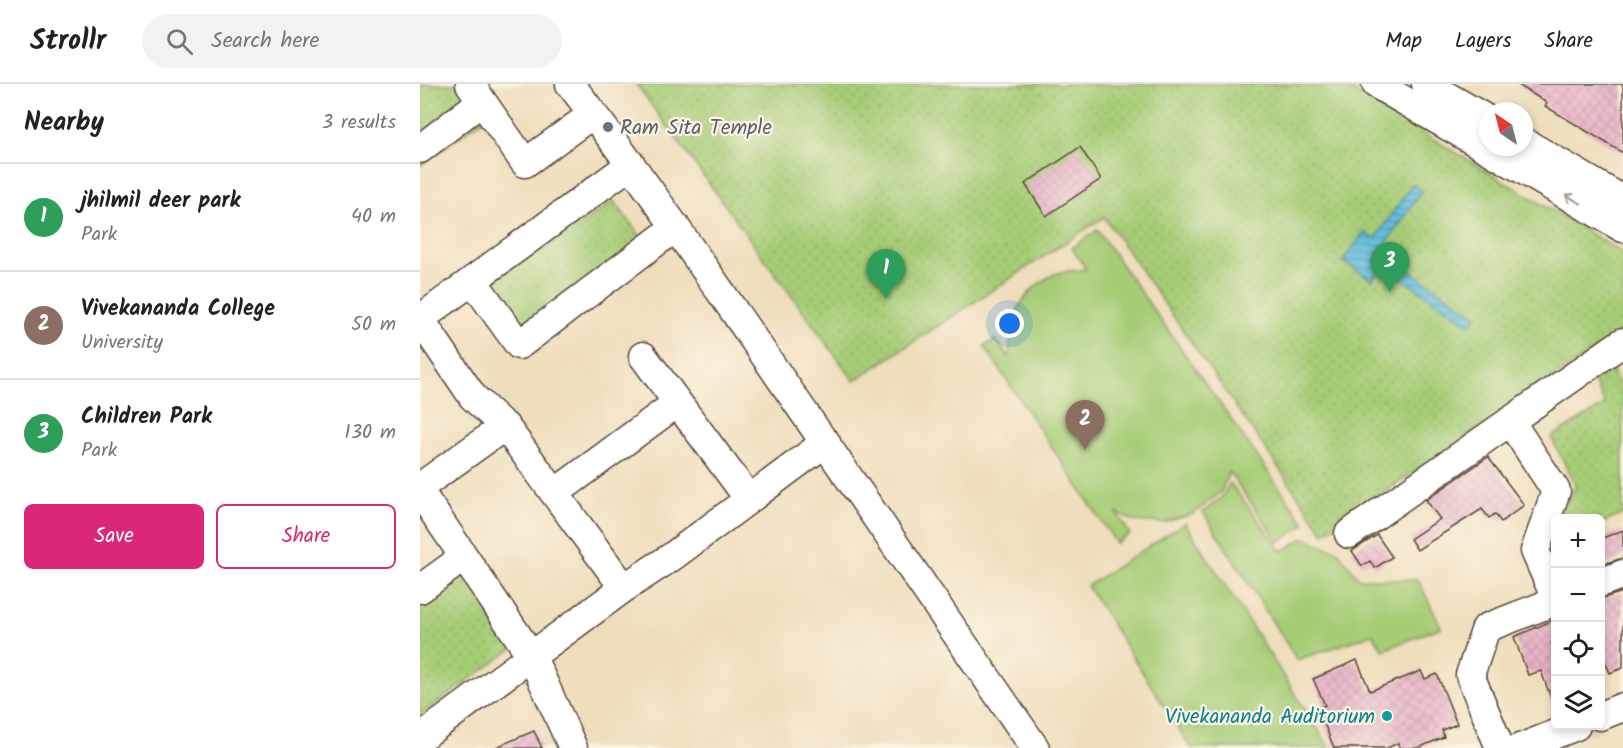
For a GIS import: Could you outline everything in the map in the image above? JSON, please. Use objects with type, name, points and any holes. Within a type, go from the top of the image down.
[{"type":"street","points":[[570,84],[631,164],[826,442],[1035,748]]},
{"type":"street","points":[[1376,84],[1463,106],[1623,228]]},
{"type":"street","points":[[1426,84],[1479,115]]},
{"type":"street","points":[[420,149],[476,93],[525,163],[593,114]]},
{"type":"street","points":[[1533,147],[1623,200]]},
{"type":"street","points":[[624,588],[504,426],[473,398],[420,319],[631,164]]},
{"type":"street","points":[[473,281],[519,345],[675,227]]},
{"type":"street","points":[[1349,534],[1623,342]]},
{"type":"street","points":[[643,356],[749,499]]},
{"type":"street","points":[[555,493],[677,403]]},
{"type":"street","points":[[1510,421],[1556,491],[1535,551],[1551,588]]},
{"type":"street","points":[[504,426],[420,492],[532,657],[573,748]]},
{"type":"street","points":[[420,738],[624,588],[674,556],[826,442]]},
{"type":"street","points":[[420,589],[464,558]]},
{"type":"street","points":[[1605,581],[1623,574]]},
{"type":"street","points":[[1500,748],[1470,675],[1486,628],[1551,602]]},
{"type":"street","points":[[1605,714],[1623,707]]},
{"type":"street","points":[[1520,748],[1566,730]]},
{"type":"green space","points":[[420,84],[465,84],[488,116],[420,166]]},
{"type":"green space","points":[[636,84],[1342,84],[1623,253],[1623,331],[1324,533],[1104,217],[854,381]]},
{"type":"green space","points":[[614,201],[654,254],[539,344],[491,283]]},
{"type":"green space","points":[[1097,230],[1305,524],[1279,542],[1229,472],[1221,492],[1193,514],[1163,523],[1134,521],[1117,513],[1130,534],[1116,543],[984,346],[996,339],[1009,357],[1011,331],[1024,299],[1041,282],[1057,273],[1086,269],[1072,248]]},
{"type":"green space","points":[[1612,368],[1623,396],[1623,514],[1605,522],[1605,514],[1559,514],[1576,486],[1551,437],[1605,405],[1593,379]]},
{"type":"green space","points":[[1230,483],[1282,551],[1304,538],[1338,551],[1359,579],[1418,580],[1441,627],[1383,650],[1373,634],[1297,660],[1203,512],[1222,497]]},
{"type":"green space","points":[[1185,523],[1330,748],[1191,748],[1087,586]]},
{"type":"green space","points":[[472,567],[524,641],[420,715],[420,606]]},
{"type":"water","points":[[1412,184],[1422,191],[1386,244],[1395,250],[1390,257],[1477,316],[1471,325],[1383,266],[1372,280],[1343,261],[1364,232],[1375,239]]},
{"type":"building","points":[[1517,84],[1623,84],[1623,153],[1545,106],[1547,103]]},
{"type":"building","points":[[1080,147],[1101,179],[1046,216],[1025,184]]},
{"type":"building","points":[[1488,457],[1524,505],[1501,522],[1495,514],[1489,518],[1482,509],[1417,550],[1410,539],[1440,519],[1426,500]]},
{"type":"building","points":[[1623,530],[1623,558],[1605,563],[1605,537]]},
{"type":"building","points":[[1377,535],[1392,557],[1375,568],[1370,561],[1362,566],[1352,551]]},
{"type":"building","points":[[1623,592],[1623,668],[1610,673],[1605,661],[1605,597]]},
{"type":"building","points":[[1551,621],[1551,698],[1541,671],[1528,675],[1514,637]]},
{"type":"building","name":"Vivekananda Auditorium","points":[[1357,660],[1370,691],[1421,671],[1425,679],[1437,674],[1457,724],[1442,730],[1444,737],[1418,748],[1400,748],[1398,743],[1387,748],[1334,748],[1318,708],[1325,705],[1313,679]]},
{"type":"building","points":[[534,731],[542,748],[494,748]]},
{"type":"place","name":"Ram Sita Temple","points":[[608,127]]},
{"type":"place","name":"Children Park","points":[[1390,292]]},
{"type":"place","name":"jhilmil deer park","points":[[886,299]]},
{"type":"place","name":"Vivekananda College","points":[[1085,450]]},
{"type":"place","name":"Vivekananda Auditorium","points":[[1387,716]]}]
